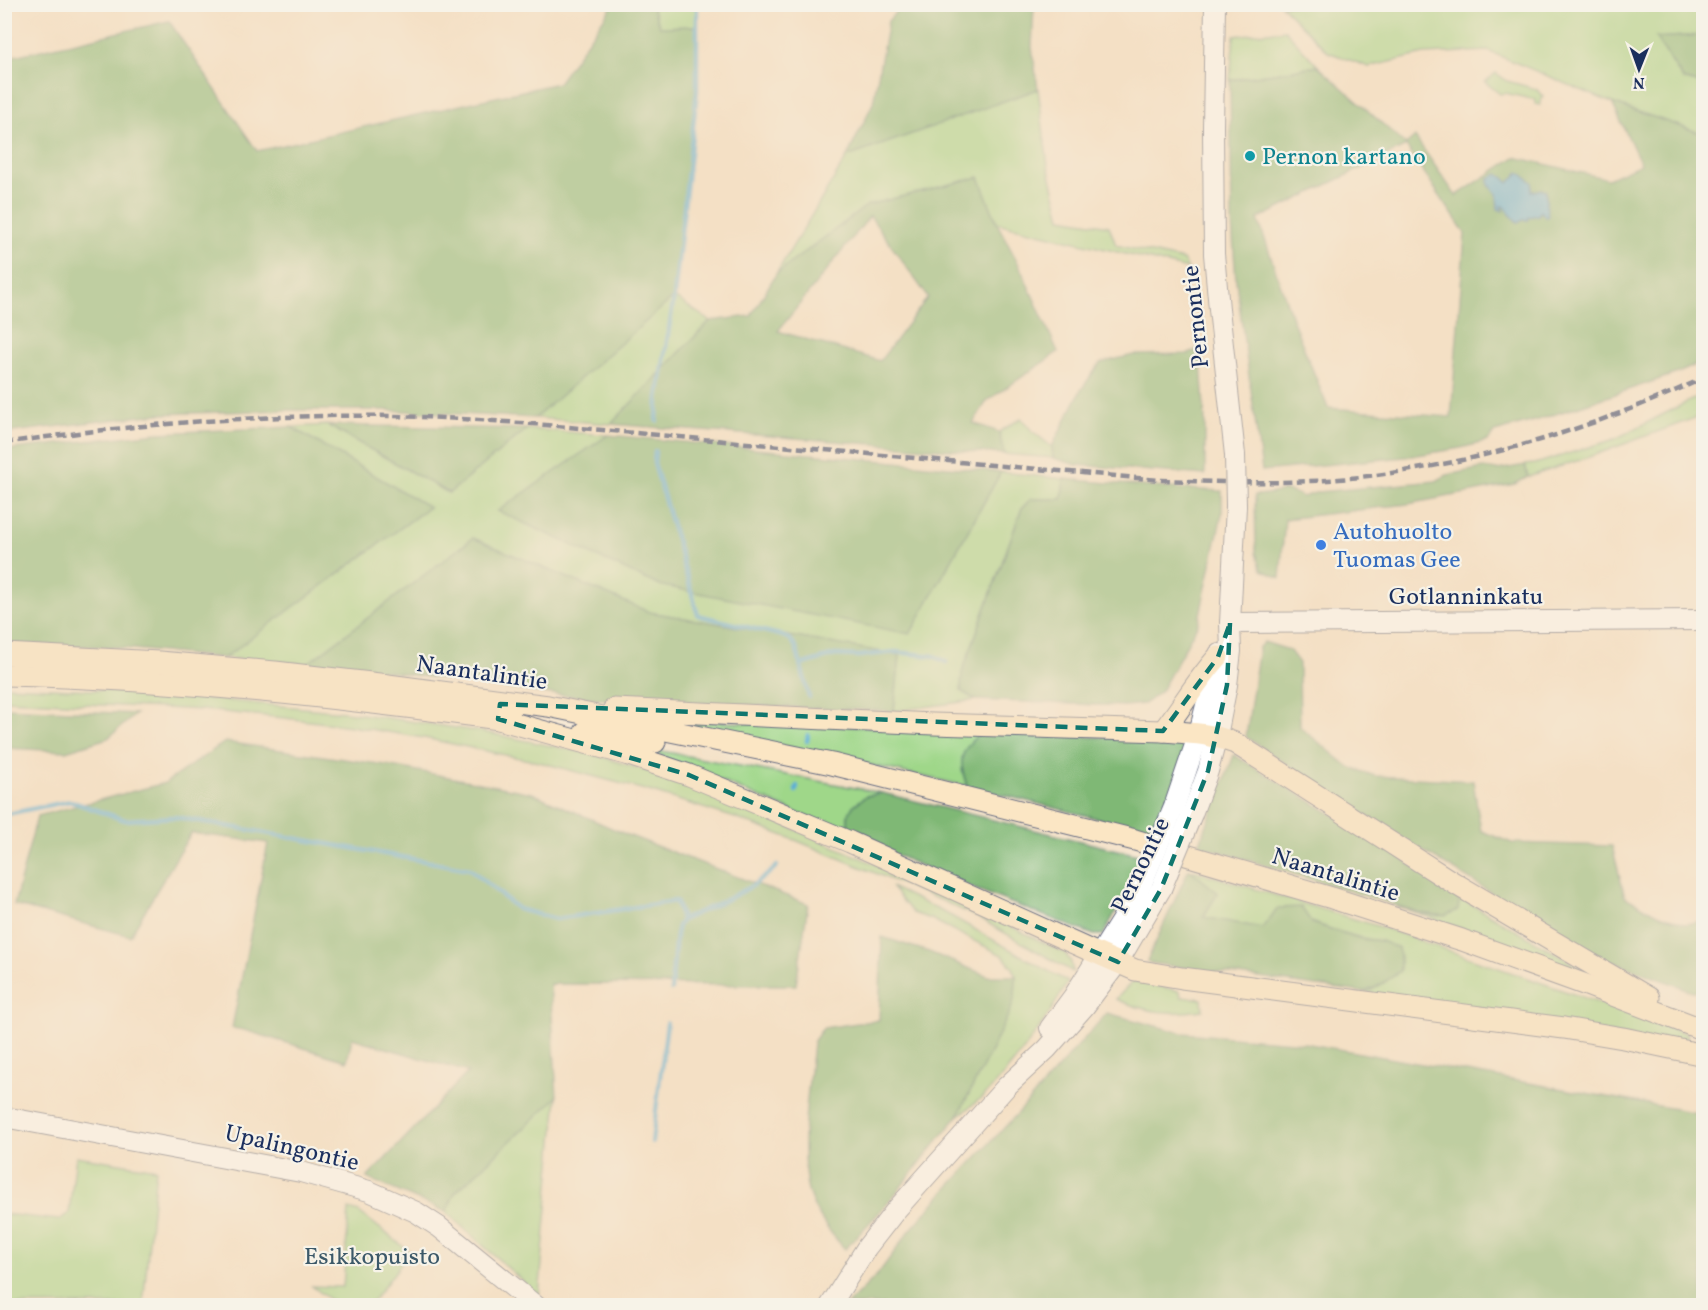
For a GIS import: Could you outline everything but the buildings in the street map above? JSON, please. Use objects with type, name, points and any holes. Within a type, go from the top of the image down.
[{"type":"main road","name":"Naantalintie","points":[[4,654],[159,662],[275,672],[548,706],[832,764],[1135,840],[1332,898],[1462,940],[1699,1028]]},
{"type":"main road","points":[[1163,731],[1188,699],[1202,674],[1218,657]]},
{"type":"main road","name":"Naantalintie","points":[[4,675],[158,682],[498,719],[700,749],[945,793]]},
{"type":"main road","points":[[548,706],[1208,734],[1235,743],[1467,891],[1699,1028]]},
{"type":"main road","points":[[498,719],[626,754],[689,775],[850,842],[1135,970],[1506,1019],[1623,1038],[1704,1055]]},
{"type":"street","name":"Pernontie","points":[[1208,734],[1226,695],[1230,663],[1236,506],[1235,455],[1214,255],[1215,4]]},
{"type":"street","name":"Gotlanninkatu","points":[[1230,623],[1704,620]]},
{"type":"street","name":"Pernontie","points":[[830,1305],[861,1255],[896,1210],[1007,1086],[1073,997],[1108,958],[1152,885],[1183,811],[1208,771],[1208,734],[1213,685],[1218,657],[1230,623]]},
{"type":"street","name":"Upalingontie","points":[[4,1116],[291,1170],[369,1191],[416,1212],[439,1227],[536,1305]]},
{"type":"highlighted area","points":[[1230,623],[1227,685],[1208,771],[1161,889],[1118,962],[689,775],[498,719],[500,704],[1163,731],[1218,657]]},
{"type":"green space","points":[[613,5],[651,5],[660,27],[697,26],[697,91],[674,297],[535,418],[382,410],[287,410],[158,414],[5,433],[5,58],[169,21],[257,151],[558,83]]},
{"type":"green space","points":[[651,5],[697,5],[697,26],[660,27]]},
{"type":"green space","points":[[902,5],[1034,5],[1032,47],[1038,89],[847,157],[873,103],[888,21]]},
{"type":"green space","points":[[1281,5],[1703,5],[1703,35],[1656,38],[1683,79],[1703,85],[1703,134],[1612,103],[1488,51],[1424,54],[1369,67],[1328,52]]},
{"type":"green space","points":[[1285,30],[1318,66],[1230,80],[1234,36]]},
{"type":"green space","points":[[1704,35],[1703,85],[1683,79],[1656,38]]},
{"type":"green space","points":[[1318,66],[1406,145],[1415,137],[1456,196],[1515,157],[1608,179],[1641,164],[1612,103],[1703,134],[1703,207],[1698,221],[1704,225],[1703,362],[1678,373],[1495,432],[1488,441],[1461,448],[1405,457],[1262,471],[1236,281],[1232,222],[1230,80]],"holes":[[[1406,146],[1465,233],[1451,417],[1328,408],[1293,321],[1258,219]]]},
{"type":"green space","points":[[1496,73],[1507,81],[1536,89],[1543,96],[1540,105],[1535,104],[1536,100],[1505,93],[1500,94],[1485,82]]},
{"type":"green space","points":[[1038,89],[1048,166],[1061,218],[1109,226],[1116,245],[1183,260],[1188,269],[997,223],[979,178],[868,205],[776,274],[847,157]]},
{"type":"green space","points":[[979,177],[997,223],[1018,263],[1058,352],[987,401],[973,423],[999,432],[1004,454],[611,424],[710,321],[751,316],[776,274],[868,205]],"holes":[[[870,216],[928,297],[880,361],[778,331]]]},
{"type":"green space","points":[[674,297],[710,321],[611,424],[535,418]]},
{"type":"green space","points":[[1200,348],[1205,422],[1205,475],[1077,465],[1053,458],[1052,447],[1081,390],[1100,363],[1133,355],[1189,354]]},
{"type":"green space","points":[[1703,394],[1703,415],[1528,477],[1525,465],[1535,464],[1615,439]]},
{"type":"green space","points":[[1021,418],[1032,431],[1052,447],[1053,458],[1004,454],[999,432]]},
{"type":"green space","points":[[327,425],[449,493],[527,429],[608,435],[498,511],[910,634],[1001,472],[1064,479],[1062,499],[1031,499],[1022,508],[962,673],[961,691],[976,700],[894,711],[900,655],[649,612],[473,538],[307,664],[224,658],[429,507],[291,427]]},
{"type":"green space","points":[[327,425],[527,429],[449,493]]},
{"type":"green space","points":[[291,427],[429,507],[224,658],[113,647],[5,644],[5,450],[158,433]]},
{"type":"green space","points":[[608,435],[1001,472],[910,634],[658,585],[498,511]]},
{"type":"green space","points":[[1525,465],[1528,477],[1515,484],[1408,504],[1285,519],[1280,578],[1262,570],[1256,553],[1255,495],[1289,491],[1303,497],[1318,492],[1436,481],[1447,475],[1483,468],[1497,470]]},
{"type":"green space","points":[[1064,479],[1222,491],[1222,514],[1198,624],[1161,691],[1144,704],[1124,706],[976,700],[961,691],[962,673],[1022,508],[1031,499],[1062,499]]},
{"type":"green space","points":[[473,538],[649,612],[900,655],[894,711],[614,700],[552,694],[370,669],[307,664]]},
{"type":"green space","points":[[1264,642],[1289,650],[1299,663],[1300,727],[1349,767],[1375,776],[1473,781],[1481,831],[1512,843],[1612,846],[1625,897],[1655,913],[1685,924],[1703,921],[1703,995],[1589,953],[1352,807],[1246,737],[1259,647]]},
{"type":"green space","points":[[5,686],[139,692],[354,713],[484,732],[596,755],[690,784],[979,909],[1065,953],[1071,962],[1073,972],[977,917],[945,902],[795,840],[649,791],[543,763],[424,738],[351,726],[203,710],[5,700]]},
{"type":"green space","points":[[5,708],[136,714],[108,738],[66,751],[5,748]]},
{"type":"green space","points":[[661,720],[981,731],[962,770],[967,786]]},
{"type":"green space","points":[[981,731],[1174,741],[1186,750],[1156,833],[967,786],[962,768],[963,756],[969,744]]},
{"type":"green space","points":[[225,742],[386,765],[532,793],[625,834],[808,904],[796,985],[550,984],[557,1097],[455,1193],[446,1212],[367,1178],[468,1072],[352,1038],[347,1061],[232,1028],[268,843],[191,833],[130,936],[14,905],[37,816],[165,783]]},
{"type":"green space","points":[[640,747],[882,793],[866,796],[853,806],[848,816],[848,827],[852,836]]},
{"type":"green space","points":[[1234,755],[1370,837],[1455,895],[1459,902],[1458,910],[1445,916],[1421,913],[1199,845]]},
{"type":"green space","points":[[882,793],[1146,857],[1103,935],[1094,935],[975,889],[852,836],[848,827],[848,816],[853,806],[866,796]]},
{"type":"green space","points":[[1189,869],[1384,928],[1688,1034],[1684,1046],[1361,992],[1372,990],[1386,981],[1381,941],[1316,924],[1279,908],[1262,928],[1203,917],[1218,893]]},
{"type":"green space","points":[[1189,869],[1218,893],[1203,917],[1262,928],[1278,908],[1301,907],[1312,923],[1362,939],[1381,941],[1398,948],[1400,971],[1387,981],[1361,992],[1150,963],[1147,961]]},
{"type":"green space","points":[[891,887],[951,916],[1068,982],[1013,1063],[988,1092],[957,1117],[992,1049],[1015,996],[1016,976],[1013,968],[1002,955],[931,919],[913,913]]},
{"type":"green space","points":[[1455,895],[1581,968],[1579,970],[1391,904],[1440,916],[1458,910],[1459,902]]},
{"type":"green space","points":[[882,937],[929,952],[988,976],[1016,976],[1015,996],[992,1049],[957,1117],[887,1204],[845,1249],[822,1220],[809,1195],[807,1186],[804,1133],[813,1042],[823,1028],[879,1020]]},
{"type":"green space","points":[[1133,981],[1180,991],[1181,997],[1202,999],[1203,1010],[1159,1012],[1116,999]]},
{"type":"green space","points":[[1107,1013],[1182,1033],[1304,1043],[1703,1114],[1703,1305],[847,1305],[878,1274],[908,1233],[940,1196]]},
{"type":"green space","points":[[557,1097],[539,1296],[446,1212],[455,1193]]},
{"type":"green space","points":[[76,1156],[156,1169],[143,1305],[5,1305],[5,1214],[59,1220],[69,1213]]},
{"type":"green space","name":"Esikkopuisto","points":[[349,1209],[359,1212],[410,1252],[370,1305],[337,1305],[312,1286],[343,1287]]},
{"type":"water","points":[[1519,172],[1532,182],[1531,192],[1546,190],[1547,217],[1541,211],[1538,215],[1518,223],[1503,206],[1501,206],[1503,211],[1498,209],[1497,194],[1489,185],[1489,178],[1498,174],[1509,183]]},
{"type":"waterway","points":[[657,421],[658,398],[674,297],[697,91],[697,4]]},
{"type":"waterway","points":[[655,451],[654,463],[698,615],[790,639],[796,647],[809,697]]},
{"type":"waterway","points":[[800,665],[835,655],[859,656],[895,652],[934,656],[946,662]]},
{"type":"waterway","points":[[807,741],[808,735]]},
{"type":"waterway","points":[[796,791],[797,786]]},
{"type":"waterway","points":[[7,814],[70,801],[125,820],[175,817],[470,869],[518,909],[556,919],[676,901],[682,920],[744,890],[777,866]]},
{"type":"waterway","points":[[671,990],[676,934],[682,920]]},
{"type":"waterway","points":[[652,1142],[667,1023]]},
{"type":"railway","points":[[4,443],[100,430],[197,422],[294,417],[410,417],[546,425],[1160,480],[1307,481],[1377,475],[1473,458],[1520,446],[1613,415],[1704,378]]},
{"type":"place","name":"Pernon kartano","points":[[1250,156]]},
{"type":"place","name":"Autohuolto Tuomas Gee","points":[[1321,545]]}]
